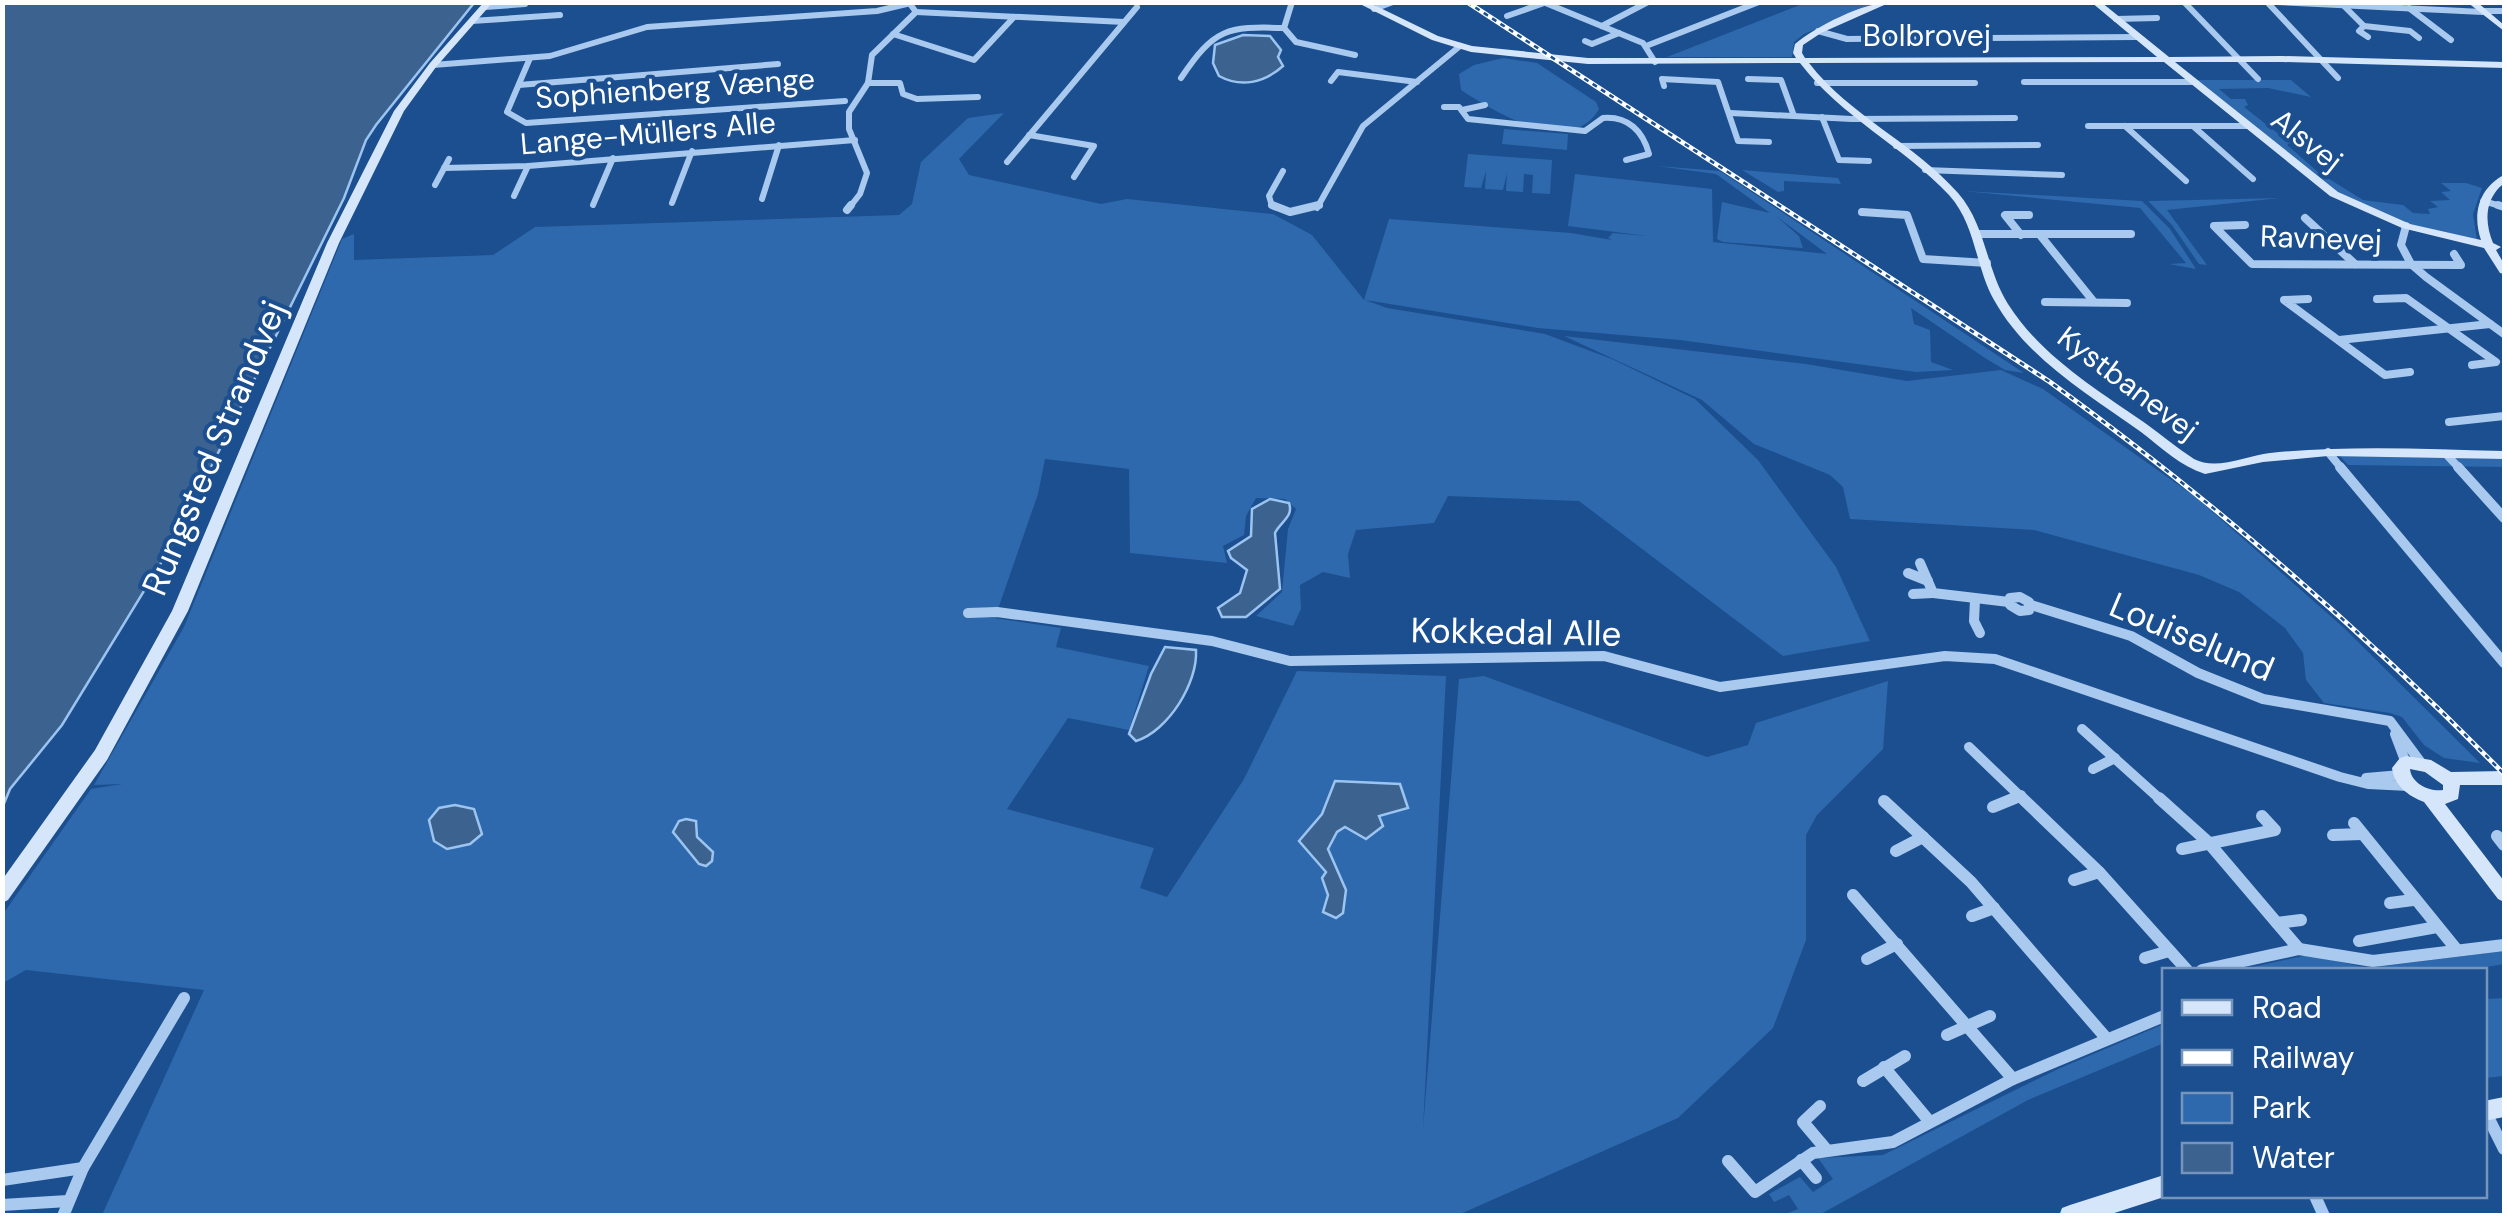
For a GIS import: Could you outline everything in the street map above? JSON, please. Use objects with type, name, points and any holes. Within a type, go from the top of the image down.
[{"type":"street","points":[[1284,28],[1292,2]]},
{"type":"street","name":"Bolbrovej","points":[[1360,2],[1460,46],[1576,60],[2318,59],[2504,64]]},
{"type":"street","points":[[1374,9],[1393,2]]},
{"type":"street","points":[[1562,10],[1570,2]]},
{"type":"street","points":[[1602,26],[1648,2]]},
{"type":"street","points":[[1646,46],[1760,2]]},
{"type":"street","points":[[1801,60],[1797,46],[1818,31],[1887,2]]},
{"type":"street","name":"Alsvej","points":[[2095,2],[2334,194],[2406,226],[2491,246]]},
{"type":"street","points":[[2184,2],[2258,78]]},
{"type":"street","points":[[2267,2],[2338,78]]},
{"type":"street","points":[[2277,2],[2504,11]]},
{"type":"street","points":[[2471,2],[2504,29]]},
{"type":"street","points":[[1508,16],[1543,3],[1646,46],[1654,62]]},
{"type":"street","name":"Rungsted Strandvej","points":[[2,895],[130,709],[180,611],[340,228],[399,111],[432,66],[487,4],[525,4]]},
{"type":"street","points":[[2343,5],[2364,26],[2410,31],[2419,38]]},
{"type":"street","points":[[778,18],[786,6]]},
{"type":"street","points":[[847,210],[860,194],[868,173],[849,129],[849,112],[868,83],[872,55],[914,6]]},
{"type":"street","points":[[432,66],[566,52],[647,27],[914,6],[1014,17],[1124,22]]},
{"type":"street","points":[[2412,6],[2452,40]]},
{"type":"street","points":[[1007,162],[1137,7]]},
{"type":"street","points":[[472,20],[560,16]]},
{"type":"street","points":[[893,34],[974,60],[1014,17]]},
{"type":"street","points":[[2116,19],[2158,18]]},
{"type":"street","points":[[1181,78],[1205,42],[1236,26],[1284,28],[1296,42],[1355,55]]},
{"type":"street","points":[[2364,26],[2360,30],[2368,37]]},
{"type":"street","points":[[1818,31],[1847,38],[1936,38]]},
{"type":"street","points":[[1585,41],[1592,44],[1619,33]]},
{"type":"street","points":[[1984,38],[2138,37]]},
{"type":"street","points":[[1283,170],[1269,196],[1272,206],[1290,212],[1317,208],[1363,126],[1460,46]]},
{"type":"street","name":"Sophienberg Vænge","points":[[530,58],[508,112],[518,121],[536,124],[845,101]]},
{"type":"street","name":"Kystbanevej","points":[[1801,60],[1817,83],[1955,196],[1979,234],[2009,313],[2041,350],[2080,382],[2204,470],[2263,458],[2328,452]]},
{"type":"street","points":[[518,85],[778,64]]},
{"type":"street","points":[[1331,81],[1338,72],[1417,82]]},
{"type":"street","points":[[1748,78],[1780,80],[1794,116]]},
{"type":"street","points":[[1664,86],[1662,79],[1718,82],[1738,140],[1768,142]]},
{"type":"street","points":[[1817,83],[1975,82]]},
{"type":"street","points":[[2024,82],[2193,82]]},
{"type":"street","points":[[868,83],[900,83],[903,94],[917,99],[978,97]]},
{"type":"street","points":[[1444,107],[1482,104]]},
{"type":"street","points":[[1461,108],[1468,119],[1585,131],[1604,116],[1620,117],[1639,130],[1650,149],[1650,154],[1626,160]]},
{"type":"street","points":[[1730,113],[1822,118],[2015,118]]},
{"type":"street","points":[[1822,118],[1839,160],[1869,162]]},
{"type":"street","points":[[2088,126],[2248,126]]},
{"type":"street","points":[[2125,126],[2186,181]]},
{"type":"street","points":[[2192,126],[2253,179]]},
{"type":"street","points":[[1029,135],[1094,146],[1074,176]]},
{"type":"street","name":"Lange-Müllers Alle","points":[[444,168],[528,166],[855,140]]},
{"type":"street","points":[[762,199],[779,145]]},
{"type":"street","points":[[1894,146],[2038,145]]},
{"type":"street","points":[[672,202],[692,151]]},
{"type":"street","points":[[435,185],[449,158]]},
{"type":"street","points":[[592,204],[608,175],[612,158]]},
{"type":"street","points":[[514,196],[528,166]]},
{"type":"street","points":[[1925,170],[2062,175]]},
{"type":"street","points":[[2504,178],[2487,202],[2491,246],[2504,271]]},
{"type":"street","points":[[2487,202],[2504,186]]},
{"type":"street","points":[[2487,202],[2504,207]]},
{"type":"street","points":[[1862,212],[1906,215],[1923,259],[1987,263]]},
{"type":"street","points":[[2021,236],[2005,215],[2029,214]]},
{"type":"street","points":[[2305,218],[2355,264]]},
{"type":"street","name":"Ravnevej","points":[[2245,226],[2214,226],[2252,264],[2461,265],[2454,254]]},
{"type":"street","points":[[2406,226],[2401,244],[2411,264],[2504,334]]},
{"type":"street","points":[[1979,234],[2131,234]]},
{"type":"street","points":[[2040,235],[2094,302]]},
{"type":"street","points":[[2491,246],[2504,262]]},
{"type":"street","points":[[2376,299],[2406,298],[2496,362],[2472,365]]},
{"type":"street","points":[[2308,300],[2284,300],[2385,375],[2410,372]]},
{"type":"street","points":[[2045,302],[2127,303]]},
{"type":"street","points":[[2338,340],[2490,324]]},
{"type":"street","points":[[2449,422],[2504,416]]},
{"type":"street","points":[[2328,452],[2504,455]]},
{"type":"street","points":[[2328,452],[2504,663]]},
{"type":"street","points":[[2446,454],[2504,518]]},
{"type":"street","points":[[1920,563],[1934,593]]},
{"type":"street","points":[[1908,573],[1928,581]]},
{"type":"street","points":[[1913,594],[1934,593],[1975,600],[1974,621],[1980,633]]},
{"type":"street","name":"Louiselund","points":[[1975,600],[2009,602],[2023,611],[2029,610],[2031,604],[2131,636],[2198,673],[2263,700],[2391,724],[2409,772]]},
{"type":"street","name":"Kokkedal Alle","points":[[968,612],[997,612],[1212,641],[1290,661],[1627,658],[1705,686],[1720,687],[1945,656],[1970,656],[2022,666],[2340,777],[2368,784],[2409,772]]},
{"type":"street","points":[[2082,729],[2208,842],[2299,948]]},
{"type":"street","points":[[1969,747],[2099,872],[2185,968]]},
{"type":"street","points":[[2094,769],[2115,758]]},
{"type":"street","points":[[2409,772],[2448,778],[2504,778]]},
{"type":"street","points":[[2409,772],[2438,798],[2504,881]]},
{"type":"street","points":[[2438,798],[2454,791],[2448,778]]},
{"type":"street","points":[[1993,807],[2020,795]]},
{"type":"street","points":[[2438,798],[2504,894]]},
{"type":"street","points":[[1884,801],[1994,908],[2107,1039]]},
{"type":"street","points":[[2182,848],[2275,830],[2262,816]]},
{"type":"street","points":[[2334,834],[2358,829],[2457,950]]},
{"type":"street","points":[[1896,851],[1923,837]]},
{"type":"street","points":[[2074,880],[2099,872]]},
{"type":"street","points":[[1853,895],[2013,1079]]},
{"type":"street","points":[[2390,902],[2413,900]]},
{"type":"street","points":[[1972,916],[1994,908]]},
{"type":"street","points":[[2277,924],[2301,920]]},
{"type":"street","points":[[2359,940],[2437,928]]},
{"type":"street","points":[[1868,959],[1897,944]]},
{"type":"street","points":[[2211,968],[2299,948],[2373,961],[2504,944]]},
{"type":"street","points":[[2145,958],[2169,951]]},
{"type":"street","points":[[2,1205],[66,1208],[83,1168],[184,998]]},
{"type":"street","points":[[1947,1035],[1990,1016]]},
{"type":"street","points":[[1728,1161],[1755,1192],[1825,1148],[1880,1146],[2013,1079],[2162,1017]]},
{"type":"street","points":[[1863,1080],[1905,1056]]},
{"type":"street","points":[[1884,1067],[1930,1122]]},
{"type":"street","points":[[1820,1106],[1803,1122],[1825,1148]]},
{"type":"street","points":[[2487,1115],[2504,1149]]},
{"type":"street","points":[[1802,1160],[1816,1178]]},
{"type":"street","points":[[2,1180],[83,1168]]},
{"type":"street","points":[[2070,1216],[2115,1210],[2162,1187]]},
{"type":"green space","points":[[1805,3],[1878,3],[1804,34],[1794,42],[1792,57],[1667,57]]},
{"type":"green space","points":[[1503,58],[1537,63],[1596,102],[1599,109],[1586,123],[1570,130],[1551,130],[1511,118],[1461,90],[1459,74],[1474,65]]},
{"type":"green space","points":[[2195,80],[2291,80],[2311,97],[2268,88],[2219,89],[2231,99],[2245,99],[2248,105],[2244,107],[2290,143],[2287,145],[2318,172],[2363,200],[2403,205],[2413,213],[2430,214],[2428,209],[2438,207],[2430,201],[2450,200],[2441,192],[2451,191],[2441,183],[2466,183],[2482,188],[2473,214],[2477,240],[2400,222],[2334,191]]},
{"type":"green space","points":[[1004,113],[959,159],[969,175],[1101,204],[1127,199],[1273,214],[1312,235],[1364,300],[1389,219],[1571,233],[1612,240],[1608,238],[1613,233],[1647,236],[1568,226],[1575,174],[1712,189],[1713,242],[1827,254],[1776,216],[1799,236],[1803,248],[1717,239],[1722,202],[1770,213],[1716,174],[1657,166],[1720,171],[2024,373],[2005,370],[1911,308],[1914,324],[1930,330],[1931,362],[1953,370],[1916,372],[1680,340],[1538,328],[1365,300],[1387,308],[1545,334],[1612,359],[1695,399],[1758,460],[1836,567],[1870,641],[1783,656],[1579,501],[1448,496],[1434,523],[1356,530],[1348,554],[1350,578],[1323,572],[1300,585],[1301,609],[1293,626],[1256,616],[1282,592],[1288,529],[1296,509],[1285,499],[1256,498],[1246,516],[1244,535],[1223,546],[1227,563],[1130,553],[1129,469],[1045,459],[1038,494],[997,612],[987,617],[1061,628],[1056,647],[1149,666],[1129,730],[1068,718],[1007,809],[1154,848],[1140,888],[1167,897],[1244,779],[1297,671],[1446,676],[1423,1129],[1459,679],[1484,676],[1707,757],[1748,745],[1756,723],[1888,681],[1883,749],[1817,815],[1806,835],[1806,940],[1773,1028],[1678,1118],[1458,1215],[102,1215],[204,990],[26,970],[3,983],[3,914],[91,789],[122,784],[94,785],[184,627],[342,239],[354,234],[354,260],[493,255],[535,227],[899,215],[912,204],[921,162],[968,118]]},
{"type":"green space","points":[[1504,129],[1568,134],[1567,150],[1502,144]]},
{"type":"green space","points":[[1468,154],[1552,160],[1550,194],[1532,193],[1533,175],[1524,174],[1523,192],[1506,191],[1507,173],[1503,190],[1485,189],[1486,171],[1481,188],[1464,187]]},
{"type":"green space","points":[[1742,170],[1838,178],[1841,184],[1784,181],[1784,191],[1778,192]]},
{"type":"green space","points":[[1963,191],[2142,201],[2170,229],[2196,269],[2169,264],[2186,263],[2140,208]]},
{"type":"green space","points":[[2280,198],[2167,210],[2207,265],[2199,264],[2172,225],[2148,201]]},
{"type":"green space","points":[[1564,336],[1806,364],[1907,381],[2001,370],[2043,389],[2197,498],[2344,628],[2480,763],[2444,758],[2424,745],[2402,717],[2324,703],[2306,680],[2303,653],[2285,628],[2239,592],[2199,575],[2034,530],[1850,519],[1843,487],[1830,475],[1754,444],[1702,400]]},
{"type":"green space","points":[[2340,456],[2504,459],[2504,467],[2348,465]]},
{"type":"green space","points":[[2504,951],[2504,964],[2480,968],[2368,968]]},
{"type":"green space","points":[[2308,955],[2368,968],[2247,968]]},
{"type":"green space","points":[[2504,998],[2504,1076],[2487,1078],[2487,999]]},
{"type":"green space","points":[[2162,1025],[2162,1044],[2028,1100],[1819,1215],[1783,1215],[1798,1209],[1789,1195],[1774,1202],[1769,1194],[1800,1177],[1813,1192],[1833,1179],[1818,1158],[1883,1155],[2058,1069]]},
{"type":"water","points":[[3,2],[474,3],[366,140],[344,198],[174,542],[62,725],[10,789],[3,806]]},
{"type":"water","points":[[1243,35],[1270,36],[1281,50],[1278,57],[1283,66],[1252,82],[1219,76],[1213,63],[1215,45]]},
{"type":"water","points":[[1270,499],[1289,503],[1290,508],[1275,533],[1280,589],[1246,617],[1222,617],[1218,608],[1240,593],[1247,570],[1228,551],[1251,536],[1252,509]]},
{"type":"water","points":[[1165,647],[1196,650],[1192,677],[1170,717],[1136,741],[1129,734]]},
{"type":"water","points":[[1335,781],[1400,784],[1408,808],[1379,816],[1383,826],[1366,839],[1345,827],[1337,832],[1328,849],[1346,890],[1343,913],[1336,918],[1323,912],[1328,895],[1322,878],[1326,872],[1299,841],[1322,814]]},
{"type":"water","points":[[455,805],[474,809],[482,834],[470,844],[447,849],[434,841],[429,820],[439,808]]},
{"type":"water","points":[[679,821],[696,821],[697,837],[713,852],[712,861],[706,866],[699,864],[673,832]]},
{"type":"railway","points":[[1467,2],[2050,382],[2111,427],[2228,520],[2341,618],[2504,774]]}]
